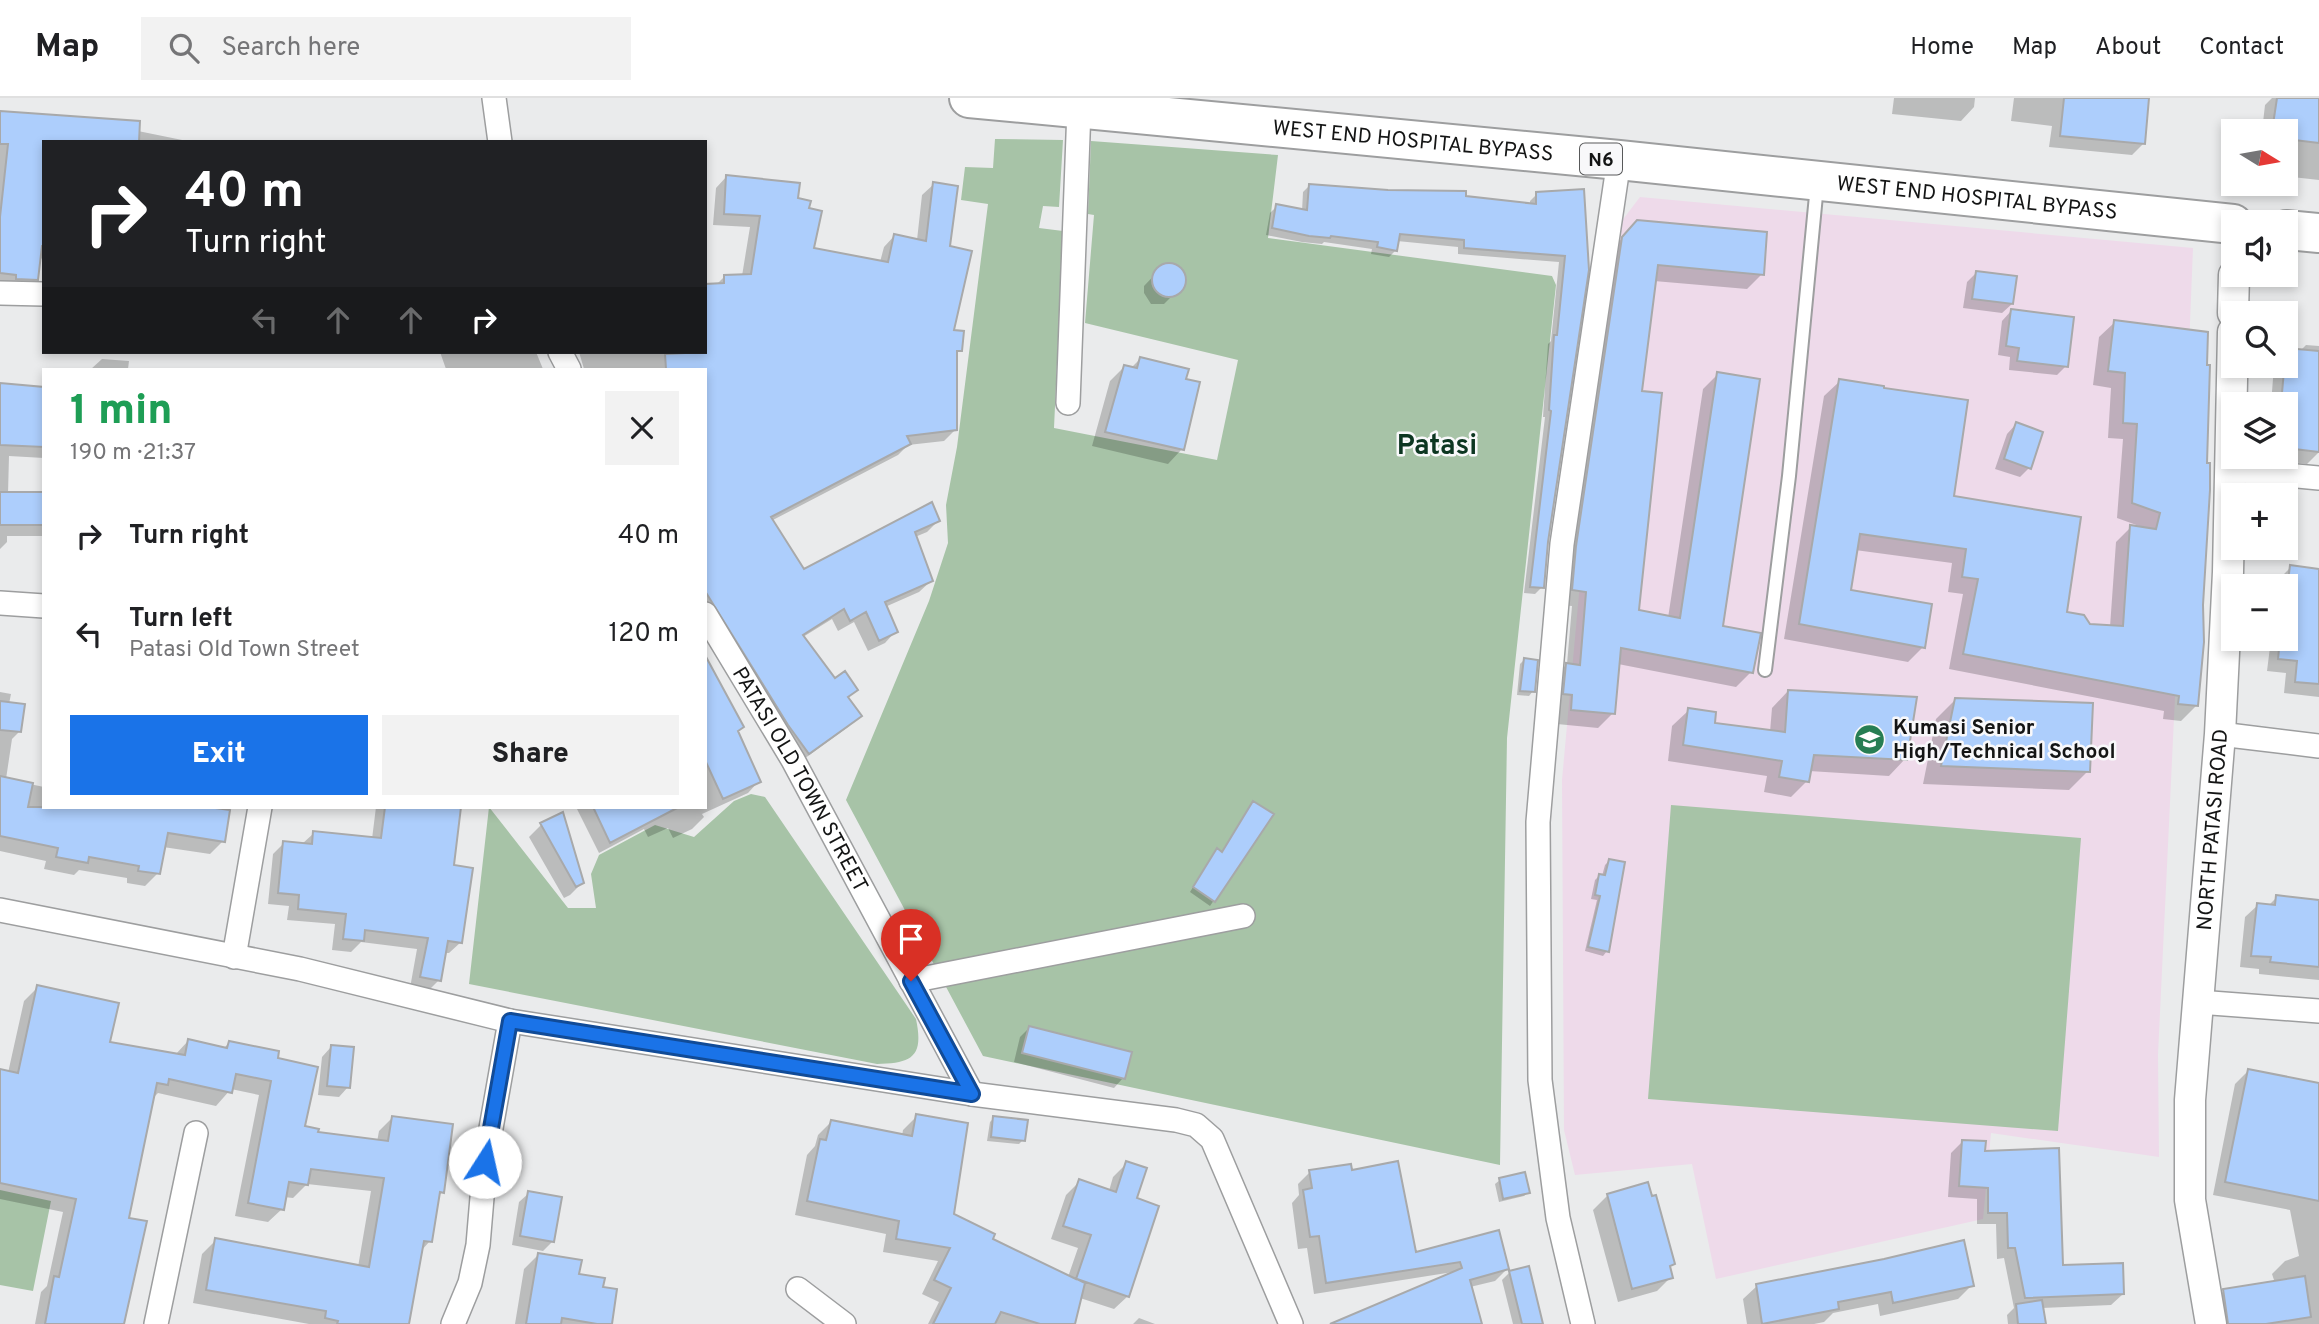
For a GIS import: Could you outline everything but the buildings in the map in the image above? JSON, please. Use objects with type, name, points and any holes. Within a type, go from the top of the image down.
[{"type":"highway","name":"WEST END HOSPITAL BYPASS","points":[[969,98],[1619,160],[2221,223]]},
{"type":"highway","points":[[2298,231],[2319,233]]},
{"type":"street","points":[[494,98],[500,140]]},
{"type":"street","points":[[1068,403],[1079,108]]},
{"type":"street","points":[[1583,1324],[1558,1218],[1540,1080],[1538,822],[1562,544],[1619,160]]},
{"type":"street","points":[[0,293],[42,295]]},
{"type":"street","name":"NORTH PATASI ROAD","points":[[2211,1324],[2190,1200],[2190,1100],[2220,734],[2228,572],[2232,378]]},
{"type":"street","points":[[2230,470],[2319,478]]},
{"type":"street","points":[[0,603],[42,606]]},
{"type":"street","name":"PATASI OLD TOWN STREET","points":[[707,617],[793,760],[972,1094]]},
{"type":"street","points":[[2220,734],[2319,746]]},
{"type":"street","points":[[234,957],[260,809]]},
{"type":"street","points":[[0,910],[300,969],[510,1021],[972,1094],[1176,1120],[1196,1125],[1212,1139],[1292,1324]]},
{"type":"street","points":[[911,981],[1243,916]]},
{"type":"street","points":[[2198,1002],[2319,1011]]},
{"type":"street","points":[[453,1324],[470,1283],[478,1245],[485,1162],[510,1021]]},
{"type":"street","points":[[156,1324],[197,1133]]},
{"type":"street","points":[[798,1289],[844,1324]]},
{"type":"lane","points":[[1765,670],[1789,476],[1818,181]]},
{"type":"shaded area","name":"Kumasi Senior High/Technical School","points":[[1640,197],[2193,248],[2158,1055],[2159,1157],[1991,1133],[1983,1219],[1716,1279],[1692,1164],[1575,1175],[1564,1130],[1562,780],[1590,474],[1618,226]]},
{"type":"green space","points":[[995,139],[1063,140],[1059,207],[1043,206],[1039,228],[1063,231],[1054,428],[1217,460],[1238,360],[1085,323],[1094,215],[1088,214],[1091,141],[1278,155],[1268,238],[1552,276],[1556,285],[1507,738],[1500,1165],[983,1056],[846,800],[929,601],[948,543],[946,505],[957,447],[988,204],[961,200],[965,167],[993,168]]},
{"type":"green space","points":[[751,794],[765,797],[916,1019],[918,1042],[913,1055],[899,1062],[877,1064],[469,984],[489,809],[568,908],[596,908],[591,874],[599,855],[655,825],[694,837],[734,801]]},
{"type":"green space","points":[[1671,805],[2081,838],[2058,1131],[1648,1099]]},
{"type":"green space","points":[[0,1190],[51,1201],[33,1291],[0,1285]]},
{"type":"place","name":"Kumasi Senior High/Technical School","points":[[1870,739]]},
{"type":"district","name":"Patasi","points":[[1437,444]]},
{"type":"route","points":[[485,1162],[510,1021],[972,1094],[911,981]]}]
